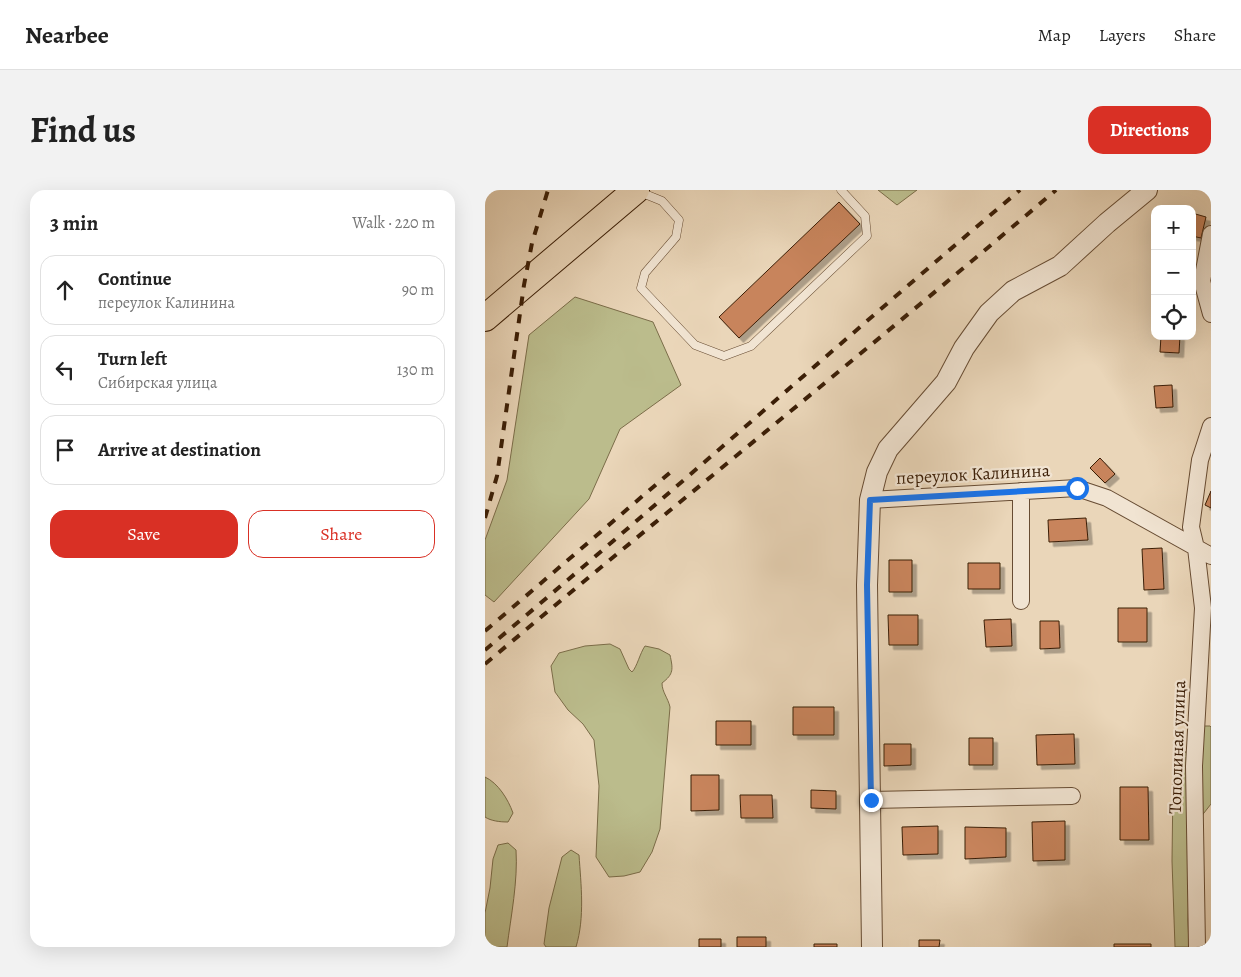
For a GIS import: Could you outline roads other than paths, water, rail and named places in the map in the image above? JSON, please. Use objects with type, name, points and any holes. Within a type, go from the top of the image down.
[{"type":"highway","points":[[485,318],[636,190]]},
{"type":"street","points":[[872,947],[867,585],[870,500],[877,472],[889,449],[946,382],[964,348],[989,313],[1013,291],[1060,266],[1147,190]]},
{"type":"street","points":[[1211,234],[1202,281],[1211,314]]},
{"type":"street","name":"Тополиная улица","points":[[1197,947],[1193,766],[1203,608],[1196,548],[1191,527],[1200,460],[1211,426]]},
{"type":"street","name":"переулок Калинина","points":[[870,500],[1077,488],[1107,498],[1211,556]]},
{"type":"street","points":[[1021,491],[1021,601]]},
{"type":"street","points":[[871,800],[1072,796]]},
{"type":"lane","points":[[636,190],[662,201],[679,220],[676,237],[645,273],[641,288],[695,345],[724,356],[751,346],[867,236],[865,216],[841,190]]},
{"type":"railway","points":[[485,518],[497,476],[524,285],[532,243],[548,190]]},
{"type":"railway","points":[[485,650],[1020,190]]},
{"type":"railway","points":[[485,664],[1056,190]]},
{"type":"railway","points":[[485,631],[673,470]]}]
